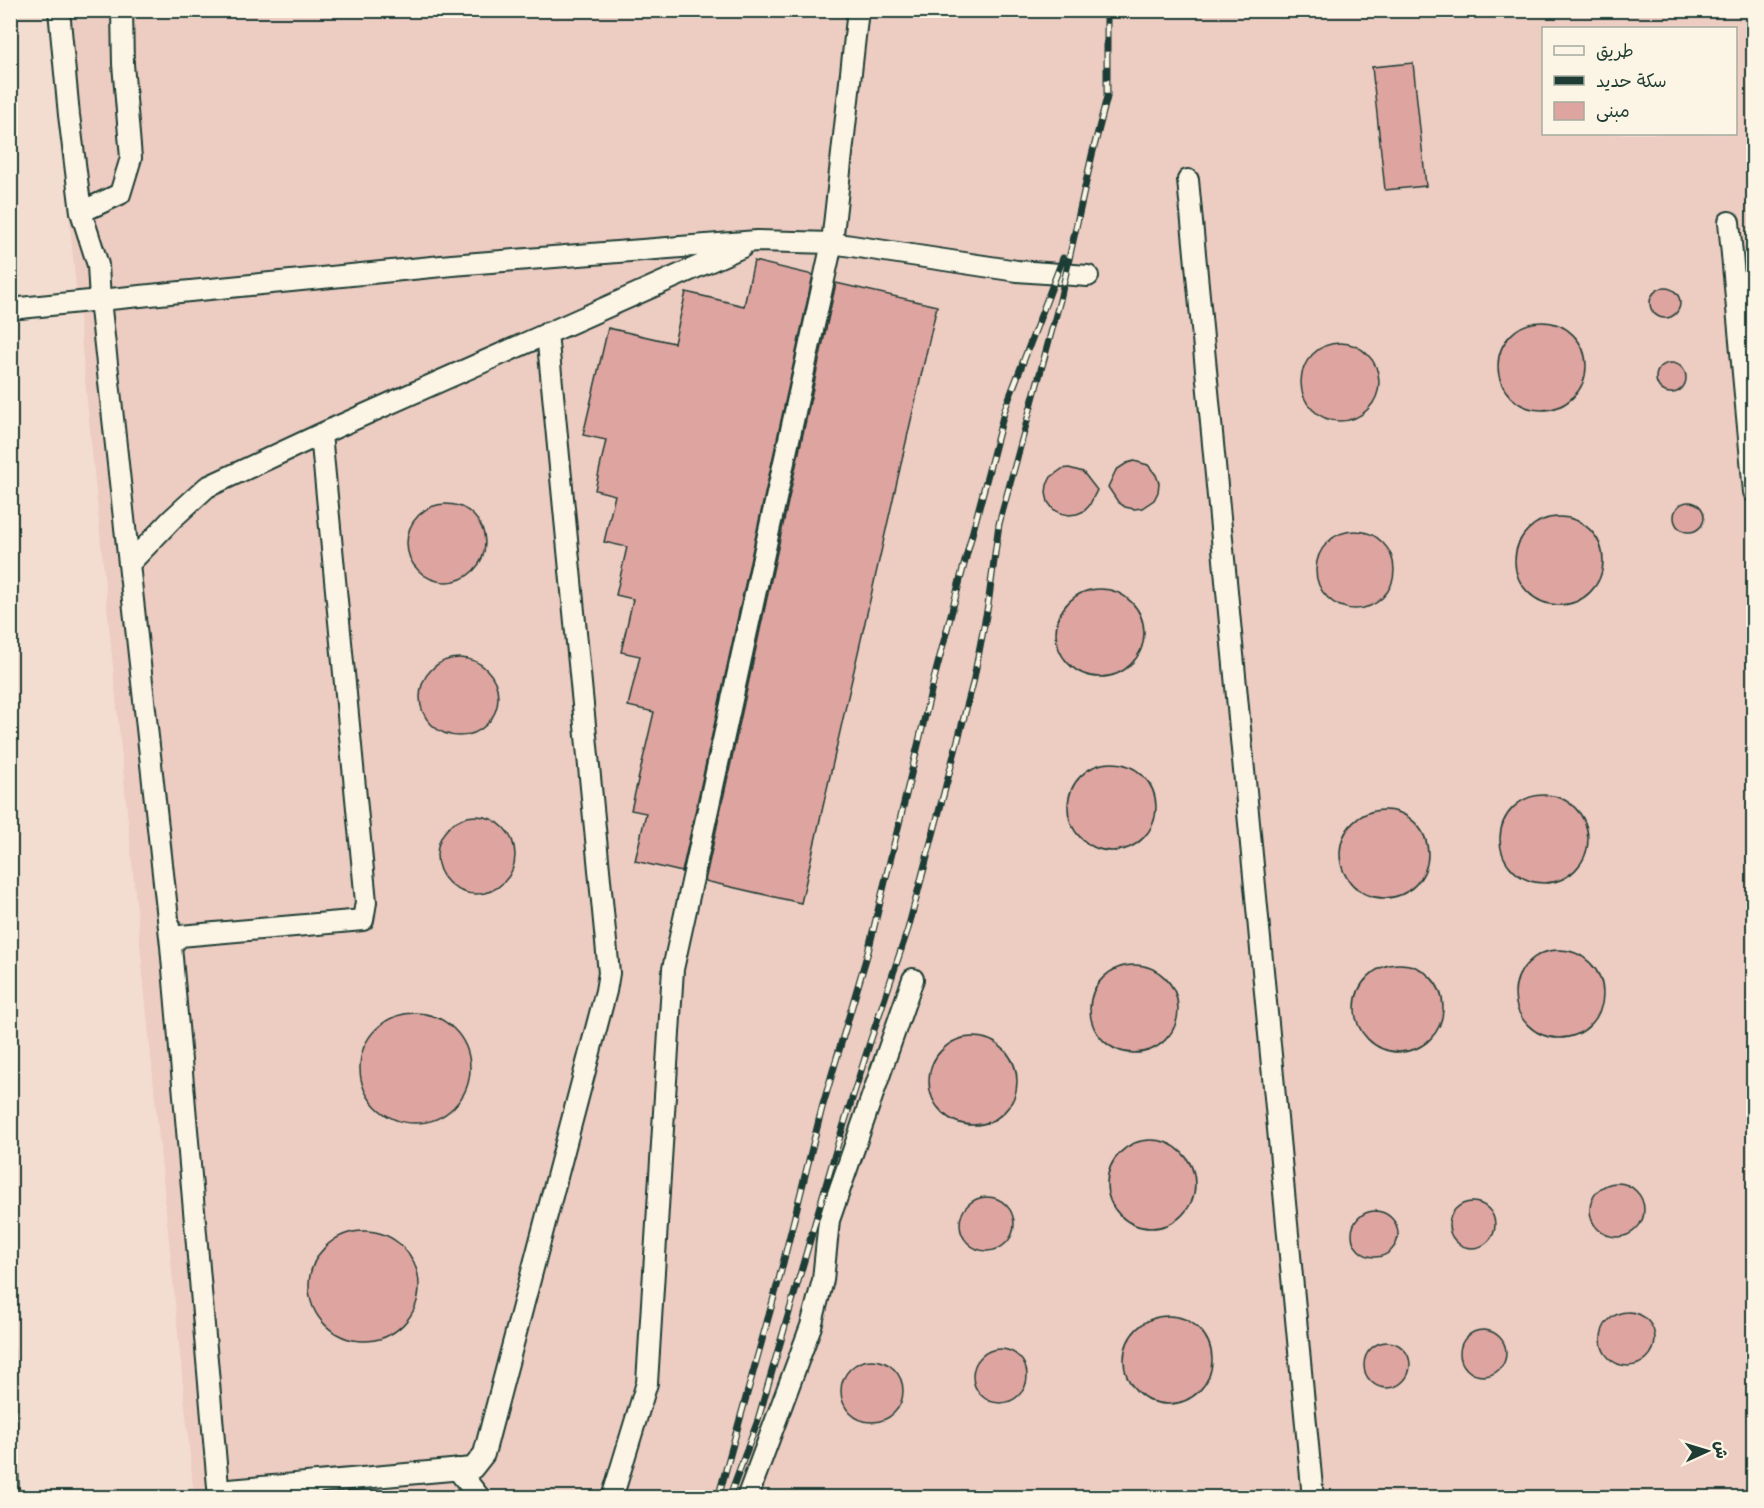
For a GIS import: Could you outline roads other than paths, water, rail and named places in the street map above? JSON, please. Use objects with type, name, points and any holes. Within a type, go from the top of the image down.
[{"type":"lane","points":[[59,10],[81,212],[98,265],[171,946],[218,1494],[473,1468],[484,1454],[609,974],[547,333]]},
{"type":"lane","points":[[81,212],[120,194],[131,158],[123,64],[122,10]]},
{"type":"lane","points":[[612,1497],[647,1383],[673,969],[832,243],[858,10]]},
{"type":"lane","points":[[1188,180],[1313,1497]]},
{"type":"lane","points":[[1729,222],[1754,492]]},
{"type":"lane","points":[[129,564],[172,519],[207,487],[321,434],[757,241]]},
{"type":"lane","points":[[10,309],[452,265],[757,241],[832,243],[1017,271],[1088,276]]},
{"type":"lane","points":[[171,946],[180,936],[363,920],[366,902],[321,434]]},
{"type":"lane","points":[[747,1497],[811,1326],[823,1280],[829,1220],[913,979]]},
{"type":"lane","points":[[457,1469],[480,1497]]},
{"type":"railway","points":[[729,1498],[757,1423],[839,1140],[908,929],[973,683],[988,605],[999,524],[1060,300],[1107,97],[1107,10]]},
{"type":"railway","points":[[718,1498],[779,1279],[822,1108],[868,952],[934,679],[1005,409],[1063,258]]},
{"type":"railway","points":[[10,1332],[17,1498]]}]
